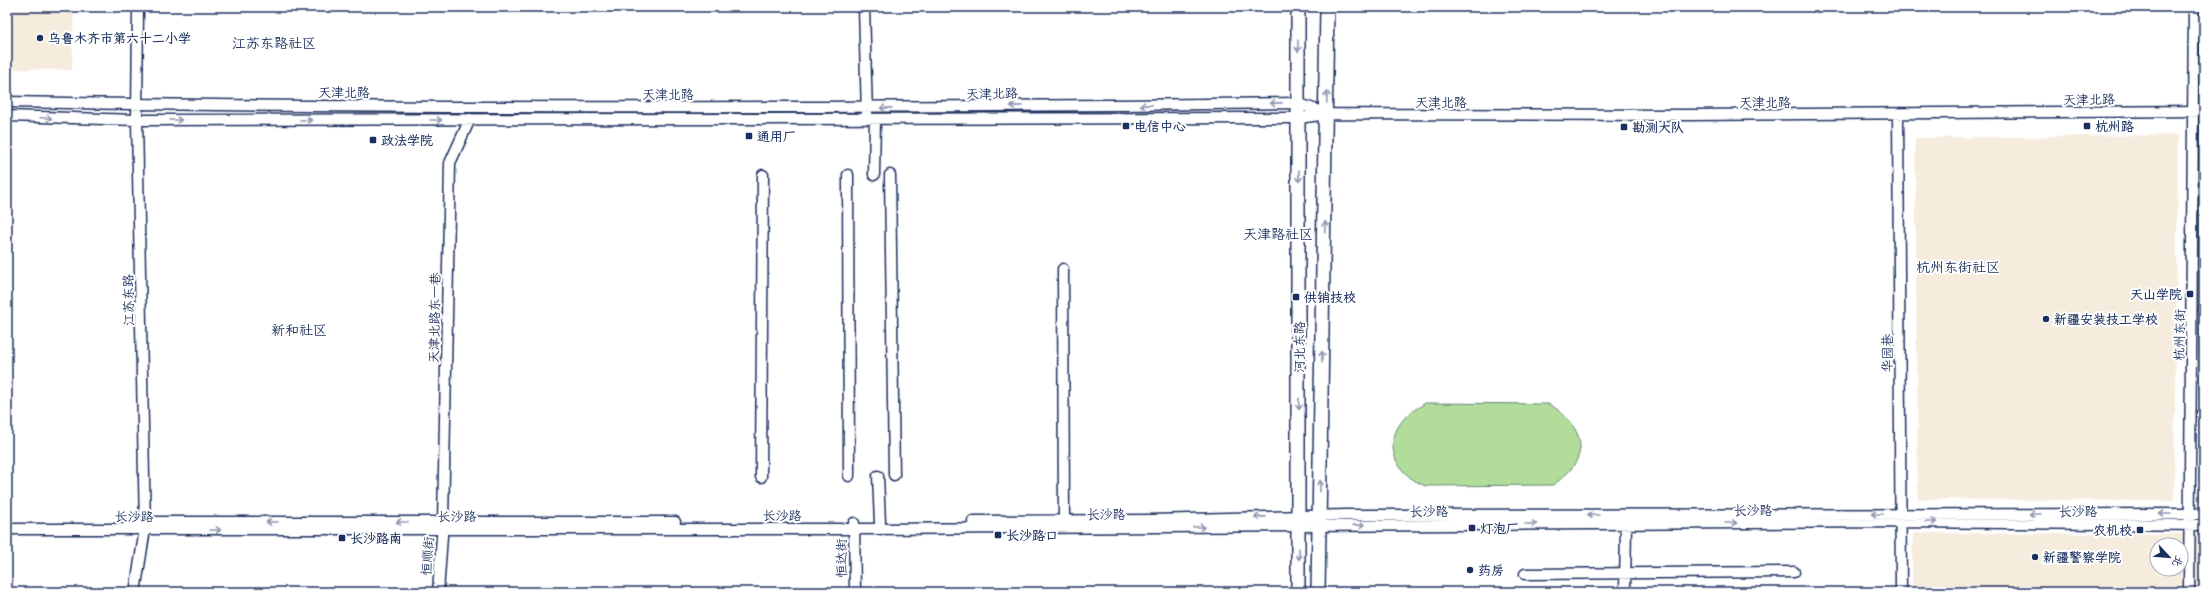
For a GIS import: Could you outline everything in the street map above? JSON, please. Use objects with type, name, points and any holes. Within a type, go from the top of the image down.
[{"type":"main road","name":"河北东路","points":[[1298,7],[1298,592]]},
{"type":"main road","points":[[1318,592],[1327,114],[1327,7]]},
{"type":"street","name":"江苏东路","points":[[135,592],[145,526],[137,120],[138,7]]},
{"type":"street","points":[[864,7],[867,108],[872,118],[874,175]]},
{"type":"street","name":"杭州东街","points":[[2189,592],[2189,514],[2199,111],[2194,7]]},
{"type":"street","name":"天津北路","points":[[7,102],[867,108],[1297,103],[1327,114]]},
{"type":"street","name":"天津北路","points":[[7,116],[137,120],[470,120],[1299,118],[1327,114],[1898,114],[2199,111]]},
{"type":"street","name":"华园巷","points":[[1898,114],[1901,592]]},
{"type":"street","name":"天津北路东一巷","points":[[442,526],[450,163],[470,120]]},
{"type":"street","points":[[761,477],[763,175]]},
{"type":"street","points":[[848,175],[849,476]]},
{"type":"street","points":[[890,175],[894,475]]},
{"type":"street","points":[[1063,269],[1064,519]]},
{"type":"street","points":[[878,476],[880,522]]},
{"type":"street","name":"长沙路","points":[[1320,521],[1626,523],[2204,514]]},
{"type":"street","name":"长沙路","points":[[7,523],[145,526],[854,526],[1320,521],[1901,518],[2204,525]]},
{"type":"street","name":"长沙路","points":[[854,526],[880,522],[1064,519],[1299,522]]},
{"type":"street","points":[[1625,592],[1626,523]]},
{"type":"street","name":"长沙路","points":[[7,530],[145,526]]},
{"type":"street","name":"恒顺街","points":[[438,592],[442,526]]},
{"type":"street","name":"恒达街","points":[[854,526],[855,592]]},
{"type":"street","points":[[1524,574],[1794,572]]},
{"type":"shaded area","name":"乌鲁木齐市第六十二小学","points":[[7,7],[74,7],[72,70],[7,69]]},
{"type":"shaded area","name":"新疆安装技工学校","points":[[2178,135],[2174,501],[1918,499],[1915,138]]},
{"type":"shaded area","name":"新疆警察学院","points":[[1913,533],[2204,534],[2204,592],[1912,592]]},
{"type":"green space","points":[[2201,7],[2204,7],[2204,100],[2201,100]]},
{"type":"green space","points":[[2198,120],[2204,120],[2204,503],[2200,502]]},
{"type":"green space","points":[[1425,403],[1548,404],[1560,412],[1572,424],[1579,439],[1579,454],[1572,468],[1553,485],[1426,486],[1405,473],[1398,465],[1394,455],[1393,445],[1395,434],[1400,424],[1411,413]]},
{"type":"place","name":"乌鲁木齐市第六十二小学","points":[[40,38]]},
{"type":"place","name":"电信中心","points":[[1126,126]]},
{"type":"place","name":"杭州路","points":[[2087,126]]},
{"type":"place","name":"勘测大队","points":[[1624,127]]},
{"type":"place","name":"通用厂","points":[[749,136]]},
{"type":"place","name":"政法学院","points":[[373,140]]},
{"type":"place","name":"天山学院","points":[[2190,294]]},
{"type":"place","name":"供销技校","points":[[1296,297]]},
{"type":"place","name":"新疆安装技工学校","points":[[2046,319]]},
{"type":"place","name":"灯泡厂","points":[[1472,528]]},
{"type":"place","name":"农机校","points":[[2140,530]]},
{"type":"place","name":"长沙路口","points":[[998,535]]},
{"type":"place","name":"长沙路南","points":[[342,538]]},
{"type":"place","name":"新疆警察学院","points":[[2035,557]]},
{"type":"place","name":"药房","points":[[1470,570]]},
{"type":"district","name":"江苏东路社区","points":[[274,43]]},
{"type":"district","name":"天津路社区","points":[[1278,234]]},
{"type":"district","name":"杭州东街社区","points":[[1958,267]]},
{"type":"district","name":"新和社区","points":[[299,330]]}]
